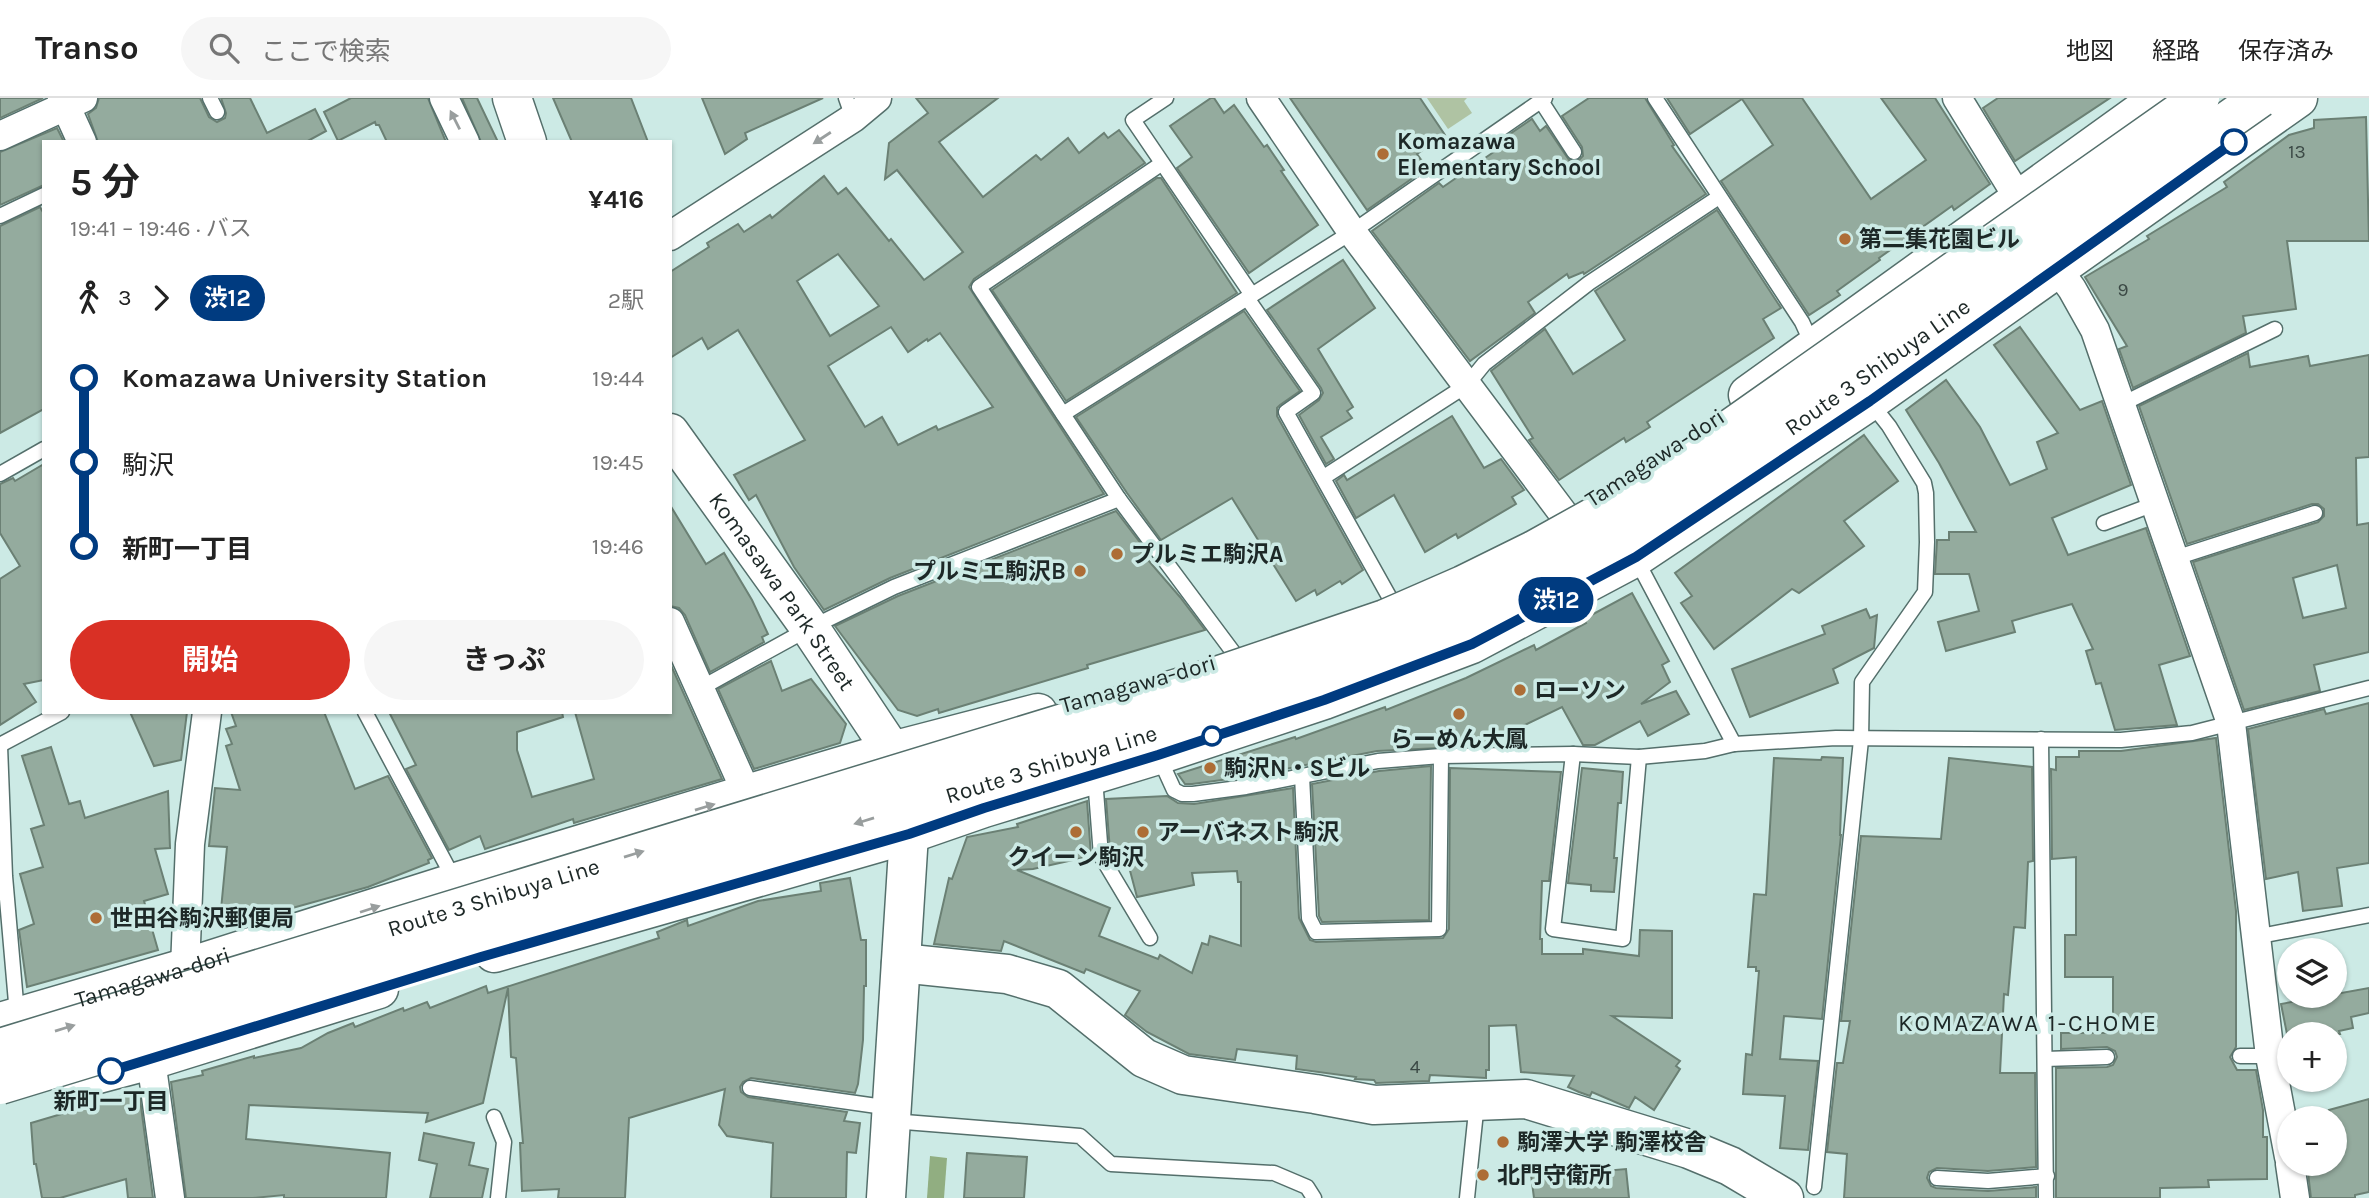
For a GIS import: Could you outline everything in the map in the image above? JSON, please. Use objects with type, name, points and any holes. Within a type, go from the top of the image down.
[{"type":"main road","points":[[512,98],[526,140]]},
{"type":"main road","name":"Tamagawa-dori","points":[[6,1029],[185,968],[456,882],[892,751],[1149,683],[1236,656],[1435,582],[1501,551],[1630,479],[2160,98]]},
{"type":"main road","name":"Route 3 Shibuya Line","points":[[6,1029],[1226,673],[1385,619],[1463,585],[1546,544],[1680,464],[2200,98]]},
{"type":"main road","name":"Route 3 Shibuya Line","points":[[0,1085],[1221,712],[1398,651],[1486,615],[1640,531],[2260,98]]},
{"type":"main road","points":[[0,1100],[151,1060],[481,957],[909,834],[1324,700],[1472,644],[1636,557],[1870,401],[2298,98]]},
{"type":"main road","name":"Komasawa Park Street","points":[[672,436],[810,628],[892,751]]},
{"type":"main road","points":[[886,1198],[909,834],[892,751]]},
{"type":"main road","points":[[901,962],[1007,974],[1058,989],[1144,1058],[1183,1075],[1374,1105],[1526,1099],[1689,1149],[1799,1193]]},
{"type":"street","points":[[444,98],[465,140]]},
{"type":"street","points":[[672,235],[850,108],[877,98]]},
{"type":"street","points":[[1261,98],[1352,232],[1564,516]]},
{"type":"street","points":[[1956,98],[2019,199]]},
{"type":"street","points":[[0,135],[70,100],[81,140]]},
{"type":"street","points":[[2056,267],[2095,330],[2231,723],[2270,1056],[2279,1106]]},
{"type":"street","points":[[672,626],[747,794]]},
{"type":"street","points":[[185,968],[190,844],[207,714]]},
{"type":"street","points":[[151,1060],[170,1198]]},
{"type":"street","points":[[2292,1176],[2295,1198]]},
{"type":"lane","points":[[210,98],[216,112]]},
{"type":"lane","points":[[1166,98],[1133,120],[1313,393],[1286,412],[1391,600]]},
{"type":"lane","points":[[1655,98],[1802,322],[1813,346]]},
{"type":"lane","points":[[1063,414],[1352,232],[1543,99],[1574,152]]},
{"type":"lane","points":[[1161,164],[979,287],[1119,499],[1236,656]]},
{"type":"lane","points":[[0,216],[42,196]]},
{"type":"lane","points":[[1324,477],[1467,385],[1484,364],[1589,283],[1718,197]]},
{"type":"lane","points":[[2120,405],[2275,329]]},
{"type":"lane","points":[[1799,1193],[1861,740],[1862,682],[1925,592],[1927,542],[1924,483],[1889,426],[1870,401]]},
{"type":"lane","points":[[0,474],[42,450]]},
{"type":"lane","points":[[701,688],[810,628],[894,587],[1119,499]]},
{"type":"lane","points":[[2104,523],[2157,503]]},
{"type":"lane","points":[[2175,558],[2315,513]]},
{"type":"lane","points":[[1636,557],[1734,744]]},
{"type":"lane","points":[[1158,755],[1174,790],[1182,794],[1246,787],[1378,761],[1441,756],[1573,754],[1639,757],[1705,751],[1734,744],[1836,738],[2121,740],[2193,733],[2369,688]]},
{"type":"lane","points":[[6,1029],[0,746],[58,714]]},
{"type":"lane","points":[[366,714],[456,882]]},
{"type":"lane","points":[[2041,739],[2046,1198]]},
{"type":"lane","points":[[1573,754],[1553,929],[1623,939],[1639,757]]},
{"type":"lane","points":[[1301,776],[1309,918],[1316,932],[1439,929],[1441,756]]},
{"type":"lane","points":[[1094,774],[1101,856],[1150,938]]},
{"type":"lane","points":[[2255,937],[2369,915]]},
{"type":"lane","points":[[2241,1056],[2270,1056]]},
{"type":"lane","points":[[2045,1059],[2107,1057]]},
{"type":"lane","points":[[750,1088],[891,1115],[1080,1136],[1111,1164],[1274,1173],[1307,1187],[1314,1198]]},
{"type":"lane","points":[[1466,1198],[1477,1100]]},
{"type":"lane","points":[[494,1117],[504,1142],[498,1198]]},
{"type":"lane","points":[[1937,1178],[1988,1181],[2047,1176]]},
{"type":"green space","points":[[1427,98],[1467,98],[1464,101],[1472,113],[1448,129]]},
{"type":"green space","points":[[930,1156],[947,1158],[944,1198],[927,1198]]},
{"type":"building","points":[[0,98],[43,98],[0,118]]},
{"type":"building","points":[[99,98],[200,98],[209,117],[217,122],[225,118],[226,113],[221,98],[250,98],[267,133],[315,109],[326,131],[310,140],[97,140],[88,114],[96,108]]},
{"type":"building","points":[[351,98],[428,98],[445,140],[386,140],[375,122],[338,140],[324,112]]},
{"type":"building","points":[[462,98],[477,98],[497,140],[480,140]]},
{"type":"building","points":[[553,98],[631,98],[647,140],[571,140]]},
{"type":"building","points":[[702,98],[823,98],[745,133],[747,139],[725,154]]},
{"type":"building","points":[[916,98],[998,98],[939,142],[983,197],[1036,155],[1041,160],[1068,138],[1079,153],[1104,133],[1108,138],[1119,130],[1145,163],[974,279],[969,287],[1104,494],[890,578],[824,610],[794,567],[756,495],[749,500],[734,475],[805,440],[738,330],[708,349],[702,338],[672,357],[672,271],[709,247],[707,243],[738,224],[744,232],[770,215],[772,218],[824,176],[838,194],[846,188],[924,280],[963,252],[897,170],[885,179],[889,143],[928,113]],"holes":[[[838,254],[879,306],[830,336],[797,281]],[[891,327],[908,352],[940,333],[993,407],[938,430],[936,426],[898,445],[882,417],[865,427],[828,366]]]},
{"type":"building","points":[[1214,98],[1224,113],[1234,105],[1264,147],[1267,145],[1284,170],[1281,171],[1318,225],[1249,273],[1177,168],[1192,157],[1170,126]]},
{"type":"building","name":"Komazawa Elementary School","points":[[1290,98],[1420,98],[1445,135],[1417,154],[1427,168],[1367,210]]},
{"type":"building","points":[[1589,98],[1645,98],[1674,145],[1672,146],[1706,194],[1584,274],[1583,272],[1569,278],[1567,274],[1528,302],[1535,313],[1470,361],[1372,231],[1439,183],[1443,187],[1498,149],[1495,144],[1532,119],[1540,131],[1546,126],[1569,160],[1579,160],[1583,156],[1582,147],[1562,116]]},
{"type":"building","points":[[1667,98],[1802,98],[1871,199],[1926,160],[1881,98],[1935,98],[1990,184],[1954,210],[1952,206],[1879,258],[1880,260],[1837,291],[1840,295],[1809,315],[1721,181],[1773,145],[1742,99],[1690,134]]},
{"type":"building","points":[[1998,98],[2110,98],[2015,161],[1983,108]]},
{"type":"building","points":[[2366,117],[2369,241],[2287,241],[2296,309],[2243,316],[2246,333],[2133,388],[2119,349],[2127,346],[2085,277],[2149,239],[2147,236],[2227,187],[2224,182],[2289,135],[2314,128],[2314,120]]},
{"type":"building","points":[[57,128],[63,140],[42,140],[42,186],[0,205],[0,152]]},
{"type":"building","points":[[1157,178],[1161,178],[1237,293],[1066,401],[992,290]]},
{"type":"building","points":[[40,207],[42,210],[42,410],[0,433],[0,226]]},
{"type":"building","points":[[1717,210],[1781,308],[1763,319],[1774,338],[1647,422],[1650,427],[1626,442],[1624,438],[1559,480],[1529,440],[1533,438],[1491,371],[1545,329],[1573,374],[1625,340],[1595,291]]},
{"type":"building","points":[[1343,260],[1375,308],[1318,349],[1353,407],[1347,411],[1352,418],[1321,437],[1334,459],[1326,464],[1299,415],[1319,400],[1323,393],[1267,310]]},
{"type":"building","points":[[1244,311],[1300,391],[1277,408],[1277,416],[1363,570],[1342,584],[1340,581],[1317,595],[1315,590],[1296,601],[1232,498],[1161,540],[1076,417]]},
{"type":"building","points":[[2020,327],[2080,410],[2102,401],[2131,485],[2052,518],[2068,555],[2146,528],[2190,656],[2159,665],[2177,725],[2115,730],[2101,683],[2096,684],[2086,651],[2093,649],[2072,604],[2012,621],[2015,632],[1946,651],[1938,622],[1979,611],[1969,574],[1935,574],[1937,540],[1949,540],[1949,532],[1976,532],[1939,463],[1906,410],[1946,380],[1980,427],[2010,485],[2047,469],[2037,442],[2058,433],[1994,345]]},
{"type":"building","points":[[2248,353],[2250,367],[2308,356],[2310,366],[2369,355],[2369,457],[2356,458],[2357,525],[2369,523],[2369,652],[2314,665],[2320,691],[2244,710],[2193,562],[2318,522],[2324,516],[2324,509],[2318,504],[2312,504],[2187,544],[2139,406]],"holes":[[[2337,565],[2346,608],[2303,618],[2293,578]]]},
{"type":"building","points":[[1452,416],[1484,468],[1501,459],[1524,490],[1512,497],[1516,504],[1458,538],[1456,534],[1425,552],[1394,495],[1356,518],[1336,481],[1344,475],[1347,480]]},
{"type":"building","points":[[1864,435],[1898,481],[1844,521],[1864,546],[1799,593],[1792,589],[1714,649],[1681,603],[1692,596],[1675,573]]},
{"type":"building","points":[[42,465],[42,680],[24,684],[36,702],[0,725],[0,579],[20,566],[0,533],[0,484],[13,478],[15,481]]},
{"type":"building","points":[[672,508],[706,564],[724,553],[752,600],[768,634],[762,637],[764,642],[710,672],[685,615],[679,608],[672,606]]},
{"type":"building","points":[[1116,511],[1145,549],[1141,552],[1205,630],[939,713],[938,709],[917,716],[898,710],[835,626],[898,596]]},
{"type":"building","points":[[1632,593],[1669,661],[1662,665],[1670,682],[1641,704],[1676,691],[1689,714],[1648,736],[1640,721],[1595,745],[1583,745],[1562,707],[1481,746],[1377,751],[1244,777],[1192,784],[1185,784],[1178,774],[1295,737],[1296,739],[1385,707],[1386,710],[1466,678],[1534,645],[1536,650],[1586,623],[1584,619]]},
{"type":"building","points":[[1866,609],[1870,618],[1877,615],[1874,648],[1833,669],[1838,683],[1750,717],[1732,669],[1825,634],[1822,626]]},
{"type":"building","points":[[771,661],[782,691],[811,679],[846,724],[840,743],[754,769],[718,689]]},
{"type":"building","points":[[672,667],[722,779],[574,823],[573,819],[485,849],[480,836],[449,850],[406,769],[416,765],[390,714],[562,714],[563,717],[517,732],[517,750],[532,797],[594,779],[576,714],[672,714]]},
{"type":"building","points":[[2369,703],[2369,863],[2337,868],[2342,906],[2303,911],[2298,872],[2266,879],[2248,729],[2324,709],[2326,714]]},
{"type":"building","points":[[131,714],[187,714],[181,760],[154,766]]},
{"type":"building","points":[[232,714],[325,714],[355,789],[388,776],[432,858],[428,860],[429,863],[368,887],[256,918],[253,923],[220,920],[227,847],[209,846],[215,788],[240,790],[226,746],[232,744],[226,729],[236,726]]},
{"type":"building","points":[[2216,738],[2236,911],[2236,1047],[2230,1057],[2237,1070],[2256,1070],[2263,1110],[2263,1137],[2267,1137],[2267,1179],[2208,1180],[2209,1187],[2160,1188],[2160,1198],[2056,1198],[2056,1068],[2107,1067],[2113,1065],[2117,1057],[2115,1051],[2107,1047],[2061,1049],[2061,1033],[2113,1033],[2113,977],[2065,977],[2065,935],[2076,935],[2076,857],[2052,859],[2051,769],[2056,770],[2056,757],[2079,757],[2079,751],[2121,751]]},
{"type":"building","points":[[51,747],[69,804],[80,801],[85,818],[168,791],[170,848],[155,849],[168,894],[144,901],[158,950],[27,987],[19,930],[34,924],[20,874],[43,867],[31,829],[44,825],[22,756]]},
{"type":"building","points":[[1822,757],[1843,758],[1841,835],[1822,1019],[1784,1016],[1780,1059],[1818,1061],[1808,1150],[1780,1148],[1785,1096],[1743,1094],[1746,1054],[1752,1055],[1759,971],[1756,971],[1756,967],[1748,967],[1754,894],[1766,895],[1774,758],[1821,760]]},
{"type":"building","points":[[1949,758],[2032,767],[2033,861],[2028,862],[2025,928],[2014,927],[2008,995],[2004,994],[2000,1073],[2035,1073],[2036,1167],[1988,1171],[1937,1168],[1929,1172],[1927,1178],[1931,1186],[1936,1188],[1988,1191],[2036,1187],[2036,1198],[1844,1198],[1847,1154],[1827,1152],[1837,1063],[1843,1063],[1850,1021],[1841,1021],[1861,836],[1941,839]]},
{"type":"building","points":[[1431,766],[1429,920],[1322,922],[1319,916],[1312,784],[1379,771]]},
{"type":"building","points":[[1450,768],[1561,772],[1549,881],[1542,881],[1542,954],[1583,954],[1583,949],[1639,956],[1640,930],[1672,931],[1672,1018],[1612,1016],[1680,1061],[1676,1066],[1680,1069],[1654,1110],[1635,1097],[1629,1108],[1592,1092],[1590,1096],[1579,1092],[1568,1087],[1574,1076],[1521,1072],[1516,1025],[1489,1026],[1489,1070],[1486,1070],[1486,1078],[1430,1075],[1429,1081],[1376,1083],[1374,1080],[1296,1069],[1297,1056],[1237,1049],[1235,1060],[1189,1054],[1147,1032],[1125,1015],[1140,991],[1086,969],[1084,973],[1004,941],[1001,951],[934,944],[949,878],[952,879],[967,837],[1018,827],[1017,824],[1087,801],[1091,856],[1017,870],[1110,908],[1099,936],[1158,959],[1160,955],[1192,973],[1202,943],[1208,945],[1210,936],[1241,946],[1241,882],[1238,882],[1237,871],[1192,873],[1194,885],[1137,897],[1128,863],[1119,864],[1118,849],[1110,851],[1106,799],[1167,796],[1178,803],[1194,804],[1293,788],[1299,918],[1310,940],[1443,938],[1449,929]]},
{"type":"building","points":[[1582,768],[1623,772],[1621,803],[1618,803],[1614,892],[1591,891],[1591,885],[1568,883]]},
{"type":"building","points":[[850,878],[861,940],[866,940],[863,1040],[855,1093],[751,1078],[740,1087],[741,1092],[748,1097],[847,1112],[844,1121],[860,1123],[856,1153],[847,1152],[846,1198],[771,1198],[773,1143],[727,1136],[719,1125],[725,1089],[629,1118],[625,1198],[558,1198],[559,1189],[522,1191],[520,1143],[523,1143],[516,1058],[511,1057],[508,988],[483,1103],[426,1122],[428,1113],[249,1105],[246,1139],[390,1153],[386,1198],[284,1198],[284,1195],[186,1198],[171,1082],[203,1075],[202,1071],[254,1056],[301,1048],[353,1023],[355,1027],[403,1008],[404,1011],[427,1002],[430,1008],[486,986],[488,993],[659,938],[657,932],[687,920],[688,926],[758,901],[821,891],[820,883]]},
{"type":"building","points":[[2369,988],[2369,1013],[2351,1017],[2353,1028],[2347,1029],[2347,1022],[2285,1022],[2282,1008],[2347,1008],[2347,992]]},
{"type":"building","points":[[139,1091],[153,1198],[128,1198],[126,1179],[60,1198],[42,1198],[34,1164],[31,1123]]},
{"type":"building","points":[[2369,1099],[2369,1192],[2355,1195],[2355,1198],[2311,1198],[2308,1176],[2347,1176],[2347,1106],[2344,1106]]},
{"type":"building","points":[[424,1133],[474,1143],[469,1165],[488,1169],[482,1198],[430,1198],[437,1164],[419,1160]]},
{"type":"building","points":[[967,1153],[1027,1157],[1024,1198],[964,1198]]},
{"type":"building","points":[[1568,1164],[1570,1174],[1626,1169],[1629,1198],[1534,1198],[1530,1167]]},
{"type":"bus line","name":"渋12","points":[[111,1071],[481,957],[909,834],[1324,700],[1472,644],[1636,557],[1870,401],[2234,142]]},
{"type":"place","name":"Komazawa Elementary School","points":[[1383,154]]},
{"type":"place","name":"第二集花園ビル","points":[[1845,239]]},
{"type":"place","name":"プルミエ駒沢A","points":[[1117,554]]},
{"type":"place","name":"プルミエ駒沢B","points":[[1080,571]]},
{"type":"place","name":"ローソン","points":[[1520,690]]},
{"type":"place","name":"らーめん大鳳","points":[[1459,714]]},
{"type":"place","name":"駒沢N・Sビル","points":[[1210,768]]},
{"type":"place","name":"クイーン駒沢","points":[[1076,832]]},
{"type":"place","name":"アーバネスト駒沢","points":[[1143,832]]},
{"type":"place","name":"世田谷駒沢郵便局","points":[[96,918]]},
{"type":"place","name":"新町一丁目","points":[[111,1071]]},
{"type":"place","name":"駒澤大学 駒澤校舎","points":[[1503,1142]]},
{"type":"place","name":"北門守衛所","points":[[1483,1175]]},
{"type":"district","name":"KOMAZAWA 1-CHOME","points":[[2028,1023]]}]
